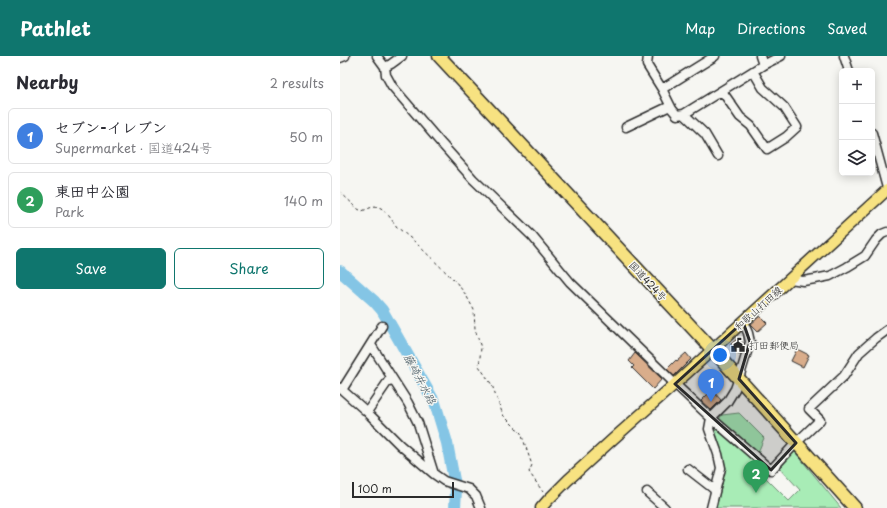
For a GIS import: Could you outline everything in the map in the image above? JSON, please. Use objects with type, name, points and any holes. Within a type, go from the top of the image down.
[{"type":"highway","name":"国道424号","points":[[439,56],[712,349],[855,508]]},
{"type":"main road","name":"和歌山打田線","points":[[542,508],[548,500],[613,439],[887,189]]},
{"type":"street","points":[[340,58],[345,56]]},
{"type":"street","points":[[377,56],[385,67],[386,75],[392,86],[473,179],[532,236],[570,282],[711,418],[771,470],[820,420],[809,409],[844,376],[859,353],[887,330]]},
{"type":"street","points":[[385,67],[392,64],[402,56]]},
{"type":"street","points":[[648,56],[647,64],[670,106],[677,115],[684,114],[763,65],[781,56]]},
{"type":"street","points":[[662,89],[715,56]]},
{"type":"street","points":[[760,56],[763,65]]},
{"type":"street","points":[[844,56],[848,68]]},
{"type":"street","points":[[722,91],[740,117],[751,126],[767,149],[786,137],[796,127],[784,107],[763,88],[752,72]]},
{"type":"street","points":[[626,127],[670,106]]},
{"type":"street","points":[[684,114],[705,134],[718,156]]},
{"type":"street","points":[[874,140],[887,189]]},
{"type":"street","points":[[790,279],[803,281],[815,279],[830,276],[847,268],[865,256],[876,240],[882,234],[887,232]]},
{"type":"street","points":[[711,508],[720,468],[718,454],[709,429],[711,418],[727,402],[735,389],[750,342],[748,333],[742,322]]},
{"type":"street","points":[[382,326],[341,389],[367,412],[400,445],[440,479],[469,489],[476,496],[481,508]]},
{"type":"street","points":[[371,345],[408,403],[418,423],[434,474]]},
{"type":"street","points":[[367,412],[391,377]]},
{"type":"street","points":[[688,470],[715,490]]},
{"type":"street","points":[[647,492],[665,508]]},
{"type":"path","points":[[340,192],[362,211],[375,206],[386,212],[397,227],[415,242],[456,282],[466,296],[474,310],[475,329],[481,348],[479,366],[492,385],[504,415],[521,433],[532,465],[530,472],[548,500]]},
{"type":"highlighted area","points":[[743,322],[750,342],[739,379],[796,443],[771,470],[675,384]]},
{"type":"green space","points":[[739,413],[764,438],[759,450],[762,474],[789,501],[800,490],[780,468],[795,452],[841,508],[716,508],[726,468],[714,426],[722,415]]},
{"type":"building","points":[[760,316],[767,323],[757,332],[750,325]]},
{"type":"building","name":"打田郵便局","points":[[738,338],[744,344],[741,353],[739,354],[730,345]]},
{"type":"building","points":[[797,349],[809,355],[803,367],[791,361]]},
{"type":"building","points":[[635,353],[662,379],[653,389],[632,368],[634,366],[629,361]]},
{"type":"building","points":[[686,353],[691,359],[674,376],[667,369]]},
{"type":"building","points":[[712,390],[721,400],[711,410],[701,401]]},
{"type":"waterway","name":"藤崎井水路","points":[[340,271],[382,310],[435,403],[447,443],[456,489],[455,508]]},
{"type":"place","name":"打田郵便局","points":[[738,345]]},
{"type":"place","name":"セブン-イレブン","points":[[711,402]]},
{"type":"place","name":"東田中公園","points":[[756,493]]}]
